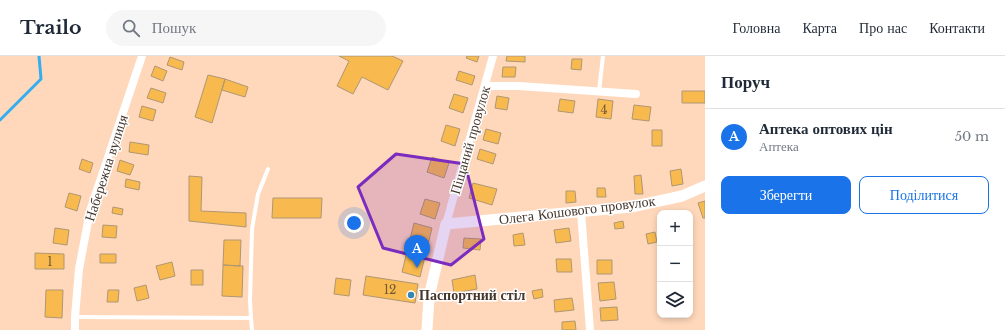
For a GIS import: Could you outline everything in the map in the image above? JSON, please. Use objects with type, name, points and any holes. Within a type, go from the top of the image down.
[{"type":"street","name":"Набережна вулиця","points":[[75,330],[79,269],[90,211],[142,56]]},
{"type":"street","name":"Піщаний провулок","points":[[446,224],[486,86],[493,56]]},
{"type":"street","points":[[486,86],[519,86],[636,94]]},
{"type":"street","name":"Олега Кошового провулок","points":[[446,224],[631,207],[682,196],[705,186]]},
{"type":"street","points":[[581,212],[590,330]]},
{"type":"street","points":[[427,330],[430,297],[446,224]]},
{"type":"lane","points":[[599,91],[603,56]]},
{"type":"lane","points":[[252,330],[250,300],[252,229],[258,194],[268,169]]},
{"type":"lane","points":[[75,317],[251,318]]},
{"type":"highlighted area","points":[[396,154],[465,164],[484,239],[451,265],[383,248],[358,187]]},
{"type":"building","points":[[339,56],[392,56],[403,61],[388,90],[362,77],[353,94],[337,86],[349,61]]},
{"type":"building","points":[[467,56],[479,56],[477,62],[466,58]]},
{"type":"building","points":[[507,56],[525,56],[525,62],[506,61]]},
{"type":"building","points":[[170,57],[184,62],[182,70],[167,65]]},
{"type":"building","points":[[572,59],[582,59],[581,70],[571,69]]},
{"type":"building","points":[[155,66],[167,71],[163,81],[151,76]]},
{"type":"building","points":[[503,67],[516,67],[515,77],[502,77]]},
{"type":"building","points":[[459,71],[475,76],[472,85],[456,80]]},
{"type":"building","points":[[208,75],[225,79],[212,123],[195,117]]},
{"type":"building","points":[[225,79],[248,87],[245,97],[222,90]]},
{"type":"building","points":[[151,88],[166,93],[163,103],[147,98]]},
{"type":"building","points":[[682,91],[705,91],[705,103],[682,103]]},
{"type":"building","points":[[454,94],[468,98],[463,113],[449,108]]},
{"type":"building","points":[[497,96],[509,98],[507,110],[495,108]]},
{"type":"building","points":[[560,99],[575,101],[573,113],[558,111]]},
{"type":"building","points":[[598,99],[613,101],[611,119],[596,117]]},
{"type":"building","points":[[634,105],[651,107],[649,121],[632,119]]},
{"type":"building","points":[[142,106],[156,110],[153,121],[139,117]]},
{"type":"building","points":[[446,125],[460,129],[455,146],[441,141]]},
{"type":"building","points":[[486,129],[501,133],[498,144],[483,140]]},
{"type":"building","points":[[652,130],[662,130],[662,146],[652,146]]},
{"type":"building","points":[[130,142],[149,145],[148,155],[129,152]]},
{"type":"building","points":[[480,149],[496,154],[493,164],[477,159]]},
{"type":"building","points":[[432,157],[449,163],[444,178],[427,172]]},
{"type":"building","points":[[82,159],[93,163],[90,173],[79,169]]},
{"type":"building","points":[[120,160],[134,165],[130,175],[117,171]]},
{"type":"building","points":[[681,169],[683,184],[672,186],[670,171]]},
{"type":"building","points":[[641,175],[643,194],[635,194],[634,176]]},
{"type":"building","points":[[189,176],[202,177],[201,211],[246,213],[246,227],[189,221]]},
{"type":"building","points":[[126,179],[140,182],[139,190],[125,187]]},
{"type":"building","points":[[473,183],[497,189],[492,205],[469,198]]},
{"type":"building","points":[[597,188],[605,188],[606,197],[597,197]]},
{"type":"building","points":[[566,191],[575,191],[576,202],[566,203]]},
{"type":"building","points":[[69,193],[81,196],[77,211],[65,207]]},
{"type":"building","points":[[273,198],[322,198],[321,218],[272,218]]},
{"type":"building","points":[[425,199],[440,203],[435,219],[420,214]]},
{"type":"building","points":[[705,201],[705,218],[703,218],[698,203]]},
{"type":"building","points":[[113,207],[123,209],[122,215],[112,213]]},
{"type":"building","points":[[623,221],[624,228],[615,229],[614,223]]},
{"type":"building","points":[[414,223],[432,228],[420,277],[402,272]]},
{"type":"building","points":[[103,225],[117,226],[116,238],[102,237]]},
{"type":"building","points":[[55,228],[69,230],[67,245],[53,243]]},
{"type":"building","points":[[569,228],[571,241],[556,243],[554,230]]},
{"type":"building","points":[[655,232],[657,242],[648,244],[646,234]]},
{"type":"building","points":[[523,233],[525,245],[514,246],[513,235]]},
{"type":"building","points":[[464,238],[481,239],[480,250],[463,248]]},
{"type":"building","points":[[224,240],[241,240],[240,266],[223,265]]},
{"type":"building","points":[[35,253],[64,254],[64,269],[35,269]]},
{"type":"building","points":[[100,254],[116,254],[116,263],[100,263]]},
{"type":"building","points":[[556,259],[571,259],[572,272],[557,272]]},
{"type":"building","points":[[597,260],[612,260],[612,274],[597,274]]},
{"type":"building","points":[[172,262],[175,276],[160,280],[156,266]]},
{"type":"building","points":[[223,265],[243,266],[242,297],[222,296]]},
{"type":"building","points":[[191,270],[203,270],[203,285],[191,285]]},
{"type":"building","points":[[475,275],[477,289],[454,293],[452,280]]},
{"type":"building","points":[[366,276],[418,284],[415,303],[363,295]]},
{"type":"building","points":[[336,278],[351,280],[349,296],[334,294]]},
{"type":"building","points":[[614,282],[616,299],[600,301],[598,283]]},
{"type":"building","points":[[146,285],[149,298],[137,301],[134,288]]},
{"type":"building","points":[[542,289],[543,297],[534,299],[532,291]]},
{"type":"building","points":[[46,290],[63,290],[62,318],[45,317]]},
{"type":"building","points":[[108,290],[119,290],[118,302],[107,302]]},
{"type":"building","points":[[572,298],[574,310],[555,312],[554,300]]},
{"type":"building","points":[[617,307],[618,320],[601,321],[600,308]]},
{"type":"building","points":[[575,321],[576,330],[562,330],[562,322]]},
{"type":"waterway","points":[[0,120],[41,79],[39,56]]},
{"type":"place","name":"Аптека оптових цін","points":[[417,268]]},
{"type":"place","name":"Паспортний стіл","points":[[411,295]]}]
